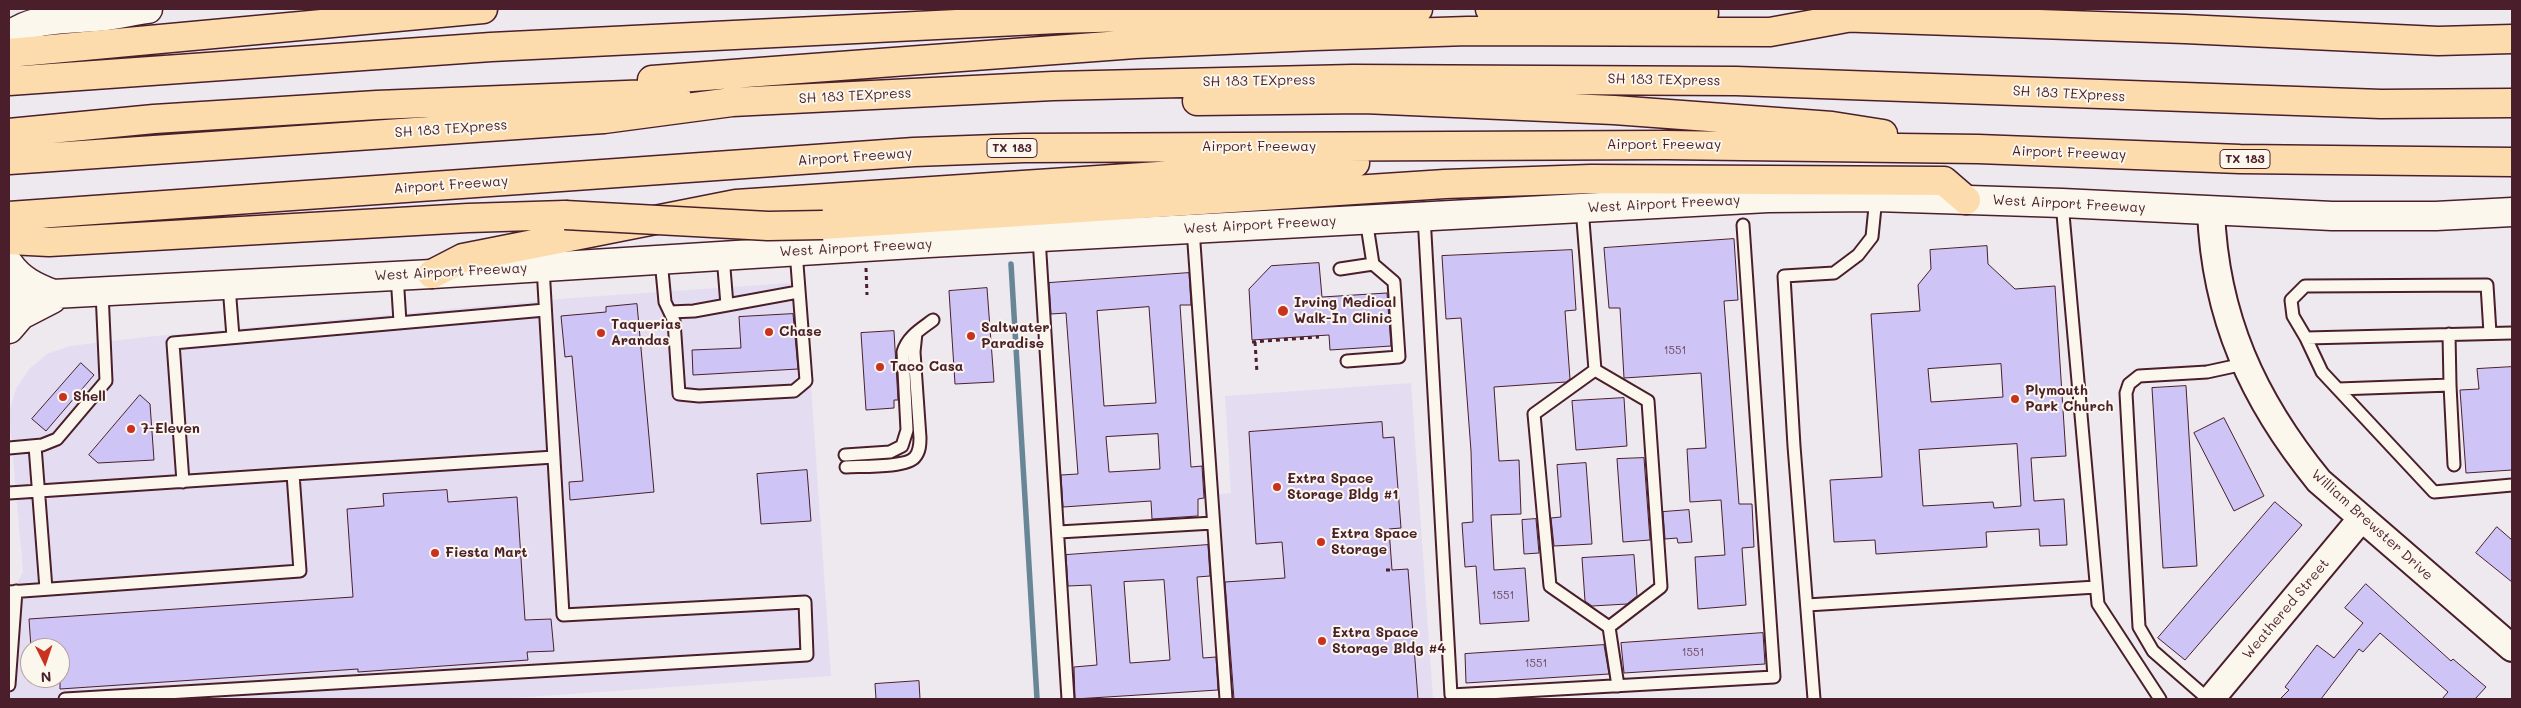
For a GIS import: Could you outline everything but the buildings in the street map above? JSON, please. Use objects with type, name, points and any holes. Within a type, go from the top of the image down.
[{"type":"highway","points":[[9,52],[483,9]]},
{"type":"highway","points":[[9,81],[491,48],[989,22],[1418,9]]},
{"type":"highway","points":[[1490,9],[1852,17],[2185,28],[2438,41],[2512,39]]},
{"type":"highway","points":[[2132,9],[2185,28]]},
{"type":"highway","points":[[377,105],[592,85],[1135,44],[1468,32],[1770,32],[1852,17]]},
{"type":"highway","name":"SH 183 TEXpress","points":[[9,133],[154,119],[377,105],[603,97],[1097,68],[1441,62],[1705,64],[2031,75],[2235,85],[2458,89],[2512,88]]},
{"type":"highway","name":"SH 183 TEXpress","points":[[9,160],[604,119],[732,102],[1053,86],[1353,79],[1736,81],[2351,104],[2512,103]]},
{"type":"highway","points":[[604,119],[736,116],[1058,103],[1364,99],[1614,110],[1832,126],[1978,149]]},
{"type":"highway","name":"Airport Freeway","points":[[9,216],[914,152],[1024,148],[1665,145],[1978,149],[2240,159],[2512,162]]},
{"type":"highway","points":[[432,274],[464,258],[736,204],[1416,160],[1460,146]]},
{"type":"highway","points":[[9,240],[49,242],[468,218],[565,215],[768,226],[823,225],[1445,184],[1592,179],[1944,181],[1966,200]]},
{"type":"main road","points":[[9,36],[17,29],[32,24],[106,16],[148,9]]},
{"type":"main road","name":"West Airport Freeway","points":[[9,299],[796,251],[1193,229],[1226,230],[1424,216],[1768,198],[1876,197],[2062,203],[2332,216],[2512,212]]},
{"type":"main road","points":[[9,264],[14,272],[32,286],[56,295]]},
{"type":"main road","points":[[9,329],[21,315],[56,295]]},
{"type":"street","name":"William Brewster Drive","points":[[2211,211],[2218,271],[2236,345],[2274,421],[2293,449],[2319,481],[2512,648]]},
{"type":"street","name":"Weathered Street","points":[[2209,699],[2361,518]]},
{"type":"lane","points":[[1814,699],[1794,446],[1784,276],[1834,273],[1858,255],[1872,237],[1876,197]]},
{"type":"lane","points":[[2062,203],[2098,604],[2160,699]]},
{"type":"lane","points":[[1582,208],[1595,370]]},
{"type":"lane","points":[[1424,216],[1451,695],[1774,677],[1743,225]]},
{"type":"lane","points":[[1347,361],[1399,357],[1394,282],[1373,264],[1366,220]]},
{"type":"lane","points":[[1193,229],[1212,523],[1226,699]]},
{"type":"lane","points":[[1039,238],[1059,532],[1068,699]]},
{"type":"lane","points":[[661,260],[665,302],[674,321],[678,350],[679,394],[699,396],[794,391],[806,381],[796,251]]},
{"type":"lane","points":[[723,256],[727,304]]},
{"type":"lane","points":[[1340,269],[1373,264]]},
{"type":"lane","points":[[65,699],[807,654],[805,602],[563,614],[543,267]]},
{"type":"lane","points":[[397,275],[400,322]]},
{"type":"lane","points":[[2490,333],[2487,285],[2305,286],[2291,300],[2291,307],[2322,372],[2434,492],[2512,485]]},
{"type":"lane","points":[[230,286],[233,337]]},
{"type":"lane","points":[[9,448],[35,446],[57,439],[106,381],[102,292]]},
{"type":"lane","points":[[670,312],[694,311],[798,292]]},
{"type":"lane","points":[[183,482],[173,343],[545,310]]},
{"type":"lane","points":[[845,455],[890,452],[902,446],[907,430],[903,352],[905,345],[916,333],[933,320]]},
{"type":"lane","points":[[846,467],[905,463],[915,458],[920,448],[914,352],[916,333]]},
{"type":"lane","points":[[2306,338],[2512,333]]},
{"type":"lane","points":[[2449,334],[2454,464]]},
{"type":"lane","points":[[2209,699],[2153,651],[2139,627],[2126,393],[2129,384],[2139,376],[2207,372],[2244,364]]},
{"type":"lane","points":[[1595,370],[1648,401],[1661,587],[1609,627]]},
{"type":"lane","points":[[1595,370],[1534,414],[1550,586],[1609,627],[1618,686]]},
{"type":"lane","points":[[2338,390],[2450,386]]},
{"type":"lane","points":[[35,446],[46,589]]},
{"type":"lane","points":[[9,493],[554,458]]},
{"type":"lane","points":[[9,685],[12,591],[300,572],[293,474]]},
{"type":"lane","points":[[1059,532],[1212,523]]},
{"type":"lane","points":[[1807,605],[2096,587]]},
{"type":"path","points":[[866,265],[867,295]]},
{"type":"path","points":[[1258,373],[1254,342],[1319,337]]},
{"type":"path","points":[[1386,570],[1391,570]]},
{"type":"shaded area","points":[[804,282],[831,676],[499,699],[9,699],[9,598],[23,572],[9,412],[16,389],[29,369],[47,354],[70,346],[146,337],[572,298]]},
{"type":"shaded area","name":"Extra Space Storage","points":[[1411,383],[1433,699],[1231,699],[1217,494],[1231,493],[1225,396]]},
{"type":"waterway","points":[[1011,264],[1037,699]]},
{"type":"place","name":"Irving Medical Walk-In Clinic","points":[[1283,311]]},
{"type":"place","name":"Chase","points":[[769,332]]},
{"type":"place","name":"Taquerias Arandas","points":[[601,333]]},
{"type":"place","name":"Saltwater Paradise","points":[[971,336]]},
{"type":"place","name":"Taco Casa","points":[[880,367]]},
{"type":"place","name":"Shell","points":[[63,397]]},
{"type":"place","name":"Plymouth Park Church","points":[[2015,399]]},
{"type":"place","name":"7-Eleven","points":[[131,429]]},
{"type":"place","name":"Extra Space Storage Bldg #1","points":[[1277,487]]},
{"type":"place","name":"Extra Space Storage","points":[[1321,542]]},
{"type":"place","name":"Fiesta Mart","points":[[435,553]]},
{"type":"place","name":"Extra Space Storage Bldg #4","points":[[1322,641]]}]
